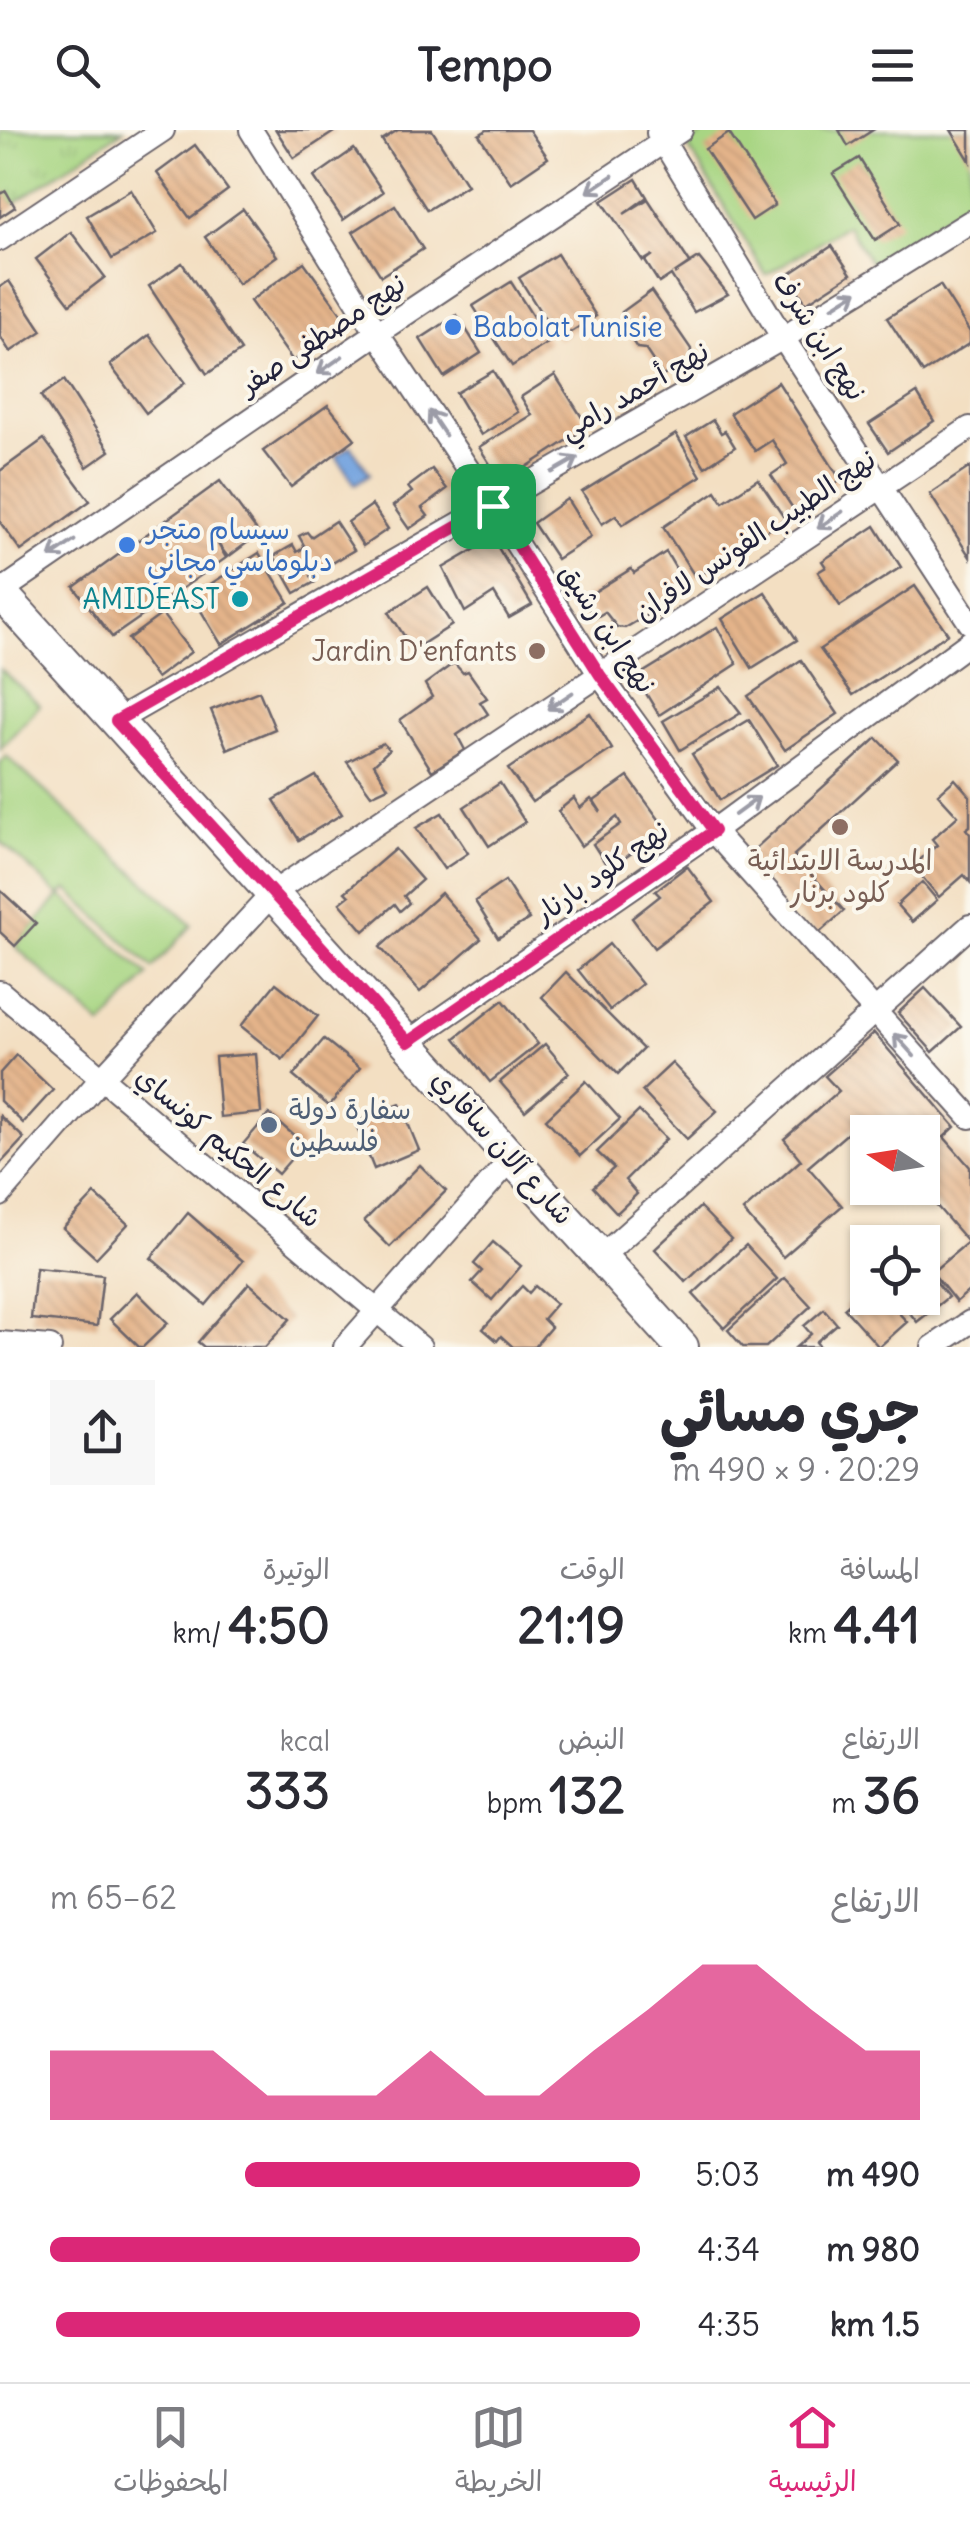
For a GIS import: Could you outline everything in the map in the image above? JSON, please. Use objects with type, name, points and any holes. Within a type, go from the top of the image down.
[{"type":"street","points":[[0,238],[163,130]]},
{"type":"street","name":"نهج ابن رشيق","points":[[252,130],[376,333],[493,506],[600,675],[714,831],[970,1117]]},
{"type":"street","name":"نهج مصطفى صفر","points":[[0,592],[667,134]]},
{"type":"street","name":"نهج ابن شرف","points":[[667,134],[783,338],[970,623]]},
{"type":"street","name":"نهج أحمد رامي","points":[[116,721],[783,338],[970,222]]},
{"type":"street","name":"نهج الطبيب الفونس لافران","points":[[0,1195],[274,892],[970,428]]},
{"type":"street","name":"شارع آلان سافاري","points":[[0,592],[682,1347]]},
{"type":"street","name":"نهج كلود بارنار","points":[[408,1042],[714,831],[970,642]]},
{"type":"street","points":[[602,1256],[970,926]]},
{"type":"street","name":"شارع الحكيم كونساي","points":[[0,992],[420,1347]]},
{"type":"street","points":[[344,1347],[513,1157]]},
{"type":"street","points":[[933,1347],[970,1322]]},
{"type":"street","points":[[0,1344],[50,1347]]},
{"type":"green space","points":[[0,130],[123,130],[0,213]]},
{"type":"green space","points":[[708,130],[970,130],[970,202],[871,263],[847,225],[766,275],[687,145]]},
{"type":"green space","points":[[0,669],[40,705],[0,749]]},
{"type":"green space","points":[[6,756],[192,925],[153,968],[67,889],[61,895],[148,975],[102,1026],[15,946],[60,896],[0,841],[0,763]]},
{"type":"water","points":[[351,446],[370,474],[355,484],[336,456]]},
{"type":"building","points":[[276,130],[337,130],[294,158]]},
{"type":"building","points":[[398,130],[432,130],[467,185],[427,210],[382,140]]},
{"type":"building","points":[[487,130],[529,130],[548,158],[511,183],[479,135]]},
{"type":"building","points":[[839,130],[873,130],[848,146]]},
{"type":"building","points":[[951,130],[970,130],[970,161]]},
{"type":"building","points":[[729,133],[775,205],[752,220],[705,149]]},
{"type":"building","points":[[195,145],[228,190],[190,218],[157,173]]},
{"type":"building","points":[[354,149],[383,192],[343,220],[314,177]]},
{"type":"building","points":[[859,158],[900,224],[875,240],[833,174]]},
{"type":"building","points":[[636,179],[647,197],[624,214],[648,199],[690,263],[674,274],[699,258],[728,294],[694,312],[671,275],[659,283],[645,261],[653,255],[643,261],[602,201]]},
{"type":"building","points":[[131,190],[157,233],[112,259],[87,216]]},
{"type":"building","points":[[6,191],[15,207],[0,217],[0,194]]},
{"type":"building","points":[[395,205],[423,249],[381,276],[353,232]]},
{"type":"building","points":[[243,209],[277,256],[238,284],[205,237]]},
{"type":"building","points":[[71,232],[105,277],[70,304],[36,259]]},
{"type":"building","points":[[832,246],[851,274],[806,303],[788,275]]},
{"type":"building","points":[[557,254],[596,316],[558,340],[519,278]]},
{"type":"building","points":[[304,262],[347,322],[293,361],[250,301]]},
{"type":"building","points":[[182,263],[241,351],[207,374],[149,286]]},
{"type":"building","points":[[9,281],[42,331],[10,352],[0,336],[0,287]]},
{"type":"building","points":[[511,282],[549,342],[512,366],[473,306]]},
{"type":"building","points":[[940,285],[970,332],[970,343],[923,373],[887,318]]},
{"type":"building","points":[[651,291],[691,349],[690,359],[663,376],[645,349],[637,348],[631,339],[636,332],[622,312]]},
{"type":"building","points":[[457,315],[481,353],[444,377],[420,339]]},
{"type":"building","points":[[149,335],[185,383],[146,413],[110,365]]},
{"type":"building","points":[[493,371],[518,412],[481,435],[456,393]]},
{"type":"building","points":[[555,375],[588,427],[502,483],[479,447],[532,415],[521,397]]},
{"type":"building","points":[[64,380],[110,451],[87,467],[41,396]]},
{"type":"building","points":[[778,382],[841,480],[794,510],[771,475],[787,464],[772,440],[755,451],[730,413]]},
{"type":"building","points":[[917,393],[934,421],[888,452],[869,424]]},
{"type":"building","points":[[328,405],[355,439],[291,487],[263,451]]},
{"type":"building","points":[[713,420],[735,447],[705,467],[686,437]]},
{"type":"building","points":[[676,434],[701,476],[622,525],[616,515],[602,524],[582,492]]},
{"type":"building","points":[[44,439],[90,501],[21,551],[0,522],[0,471]]},
{"type":"building","points":[[970,467],[970,557],[930,494]]},
{"type":"building","points":[[432,469],[447,489],[422,508],[428,516],[409,529],[393,506],[412,492],[408,487]]},
{"type":"building","points":[[758,479],[785,519],[696,578],[663,527],[716,491],[723,502]]},
{"type":"building","points":[[220,481],[259,534],[228,557],[218,544],[226,558],[112,637],[74,587]]},
{"type":"building","points":[[567,499],[591,537],[557,559],[533,523]]},
{"type":"building","points":[[372,505],[388,529],[363,546],[348,522]]},
{"type":"building","points":[[335,521],[354,550],[311,576],[315,582],[295,593],[274,556],[293,545],[297,552],[305,547],[299,536],[307,532],[311,537]]},
{"type":"building","points":[[875,526],[901,567],[840,606],[818,572],[826,567],[822,561]]},
{"type":"building","points":[[493,539],[532,605],[509,618],[494,593],[465,612],[443,568]]},
{"type":"building","points":[[666,552],[688,589],[658,608],[662,614],[654,619],[649,614],[625,628],[617,627],[605,612],[595,618],[583,599]]},
{"type":"building","name":"AMIDEAST","points":[[259,553],[289,602],[221,644],[192,596]]},
{"type":"building","points":[[915,586],[948,634],[853,695],[820,649]]},
{"type":"building","points":[[428,587],[452,625],[413,650],[389,612]]},
{"type":"building","points":[[765,592],[797,640],[752,668],[722,619]]},
{"type":"building","points":[[162,614],[191,652],[156,678],[128,639]]},
{"type":"building","points":[[717,627],[737,664],[659,715],[636,677]]},
{"type":"building","points":[[801,660],[838,714],[785,750],[748,696]]},
{"type":"building","points":[[454,663],[463,673],[468,671],[487,698],[480,702],[488,714],[457,735],[465,750],[432,771],[400,720],[432,697],[425,684]]},
{"type":"building","points":[[721,687],[741,713],[680,750],[663,721]]},
{"type":"building","points":[[259,691],[275,729],[227,749],[211,710]]},
{"type":"building","points":[[590,713],[612,749],[532,802],[508,769]]},
{"type":"building","points":[[749,720],[777,765],[720,800],[692,754]]},
{"type":"building","points":[[877,738],[898,760],[794,855],[844,911],[818,934],[747,856]]},
{"type":"building","points":[[383,743],[389,750],[374,764],[388,787],[371,795],[347,762]]},
{"type":"building","points":[[316,776],[342,814],[299,840],[274,800]]},
{"type":"building","points":[[628,777],[666,829],[609,869],[593,844],[621,824],[617,817],[581,846],[558,811],[574,798],[580,808],[591,799],[601,812],[594,801]]},
{"type":"building","points":[[955,779],[970,796],[970,826],[966,829],[970,834],[970,882],[964,875],[939,897],[913,866],[937,845],[932,839],[958,816],[938,794]]},
{"type":"building","points":[[500,783],[525,822],[489,846],[464,807]]},
{"type":"building","points":[[442,813],[468,853],[444,869],[416,828]]},
{"type":"building","points":[[395,849],[422,880],[404,896],[409,903],[400,911],[395,904],[364,931],[340,903],[349,896],[345,892]]},
{"type":"building","points":[[687,866],[714,902],[654,948],[632,918],[660,896],[655,891]]},
{"type":"building","points":[[505,881],[529,919],[498,938],[475,901]]},
{"type":"building","points":[[922,882],[937,900],[912,922],[897,905]]},
{"type":"building","points":[[0,890],[36,923],[15,946],[0,932]]},
{"type":"building","points":[[441,893],[481,939],[420,992],[380,947]]},
{"type":"building","points":[[609,944],[642,984],[610,1010],[578,970]]},
{"type":"building","points":[[566,972],[643,1049],[618,1074],[542,997]]},
{"type":"building","points":[[276,983],[318,1016],[283,1060],[241,1026]]},
{"type":"building","points":[[925,988],[961,1027],[933,1052],[898,1013]]},
{"type":"building","points":[[503,1000],[538,1044],[490,1082],[455,1038]]},
{"type":"building","points":[[874,1033],[955,1127],[944,1137],[970,1167],[970,1290],[956,1302],[940,1282],[940,1265],[968,1242],[936,1205],[940,1205],[940,1115],[850,1115],[850,1131],[808,1167],[842,1206],[783,1257],[743,1211],[801,1160],[784,1139],[839,1091],[825,1076]]},
{"type":"building","points":[[324,1039],[360,1068],[329,1106],[293,1076]]},
{"type":"building","points":[[545,1044],[569,1073],[525,1111],[500,1082]]},
{"type":"building","points":[[256,1054],[261,1113],[220,1117],[215,1057]]},
{"type":"building","points":[[16,1055],[53,1090],[23,1123],[0,1101],[0,1073]]},
{"type":"building","points":[[672,1063],[717,1111],[687,1139],[642,1091]]},
{"type":"building","points":[[586,1081],[620,1119],[580,1156],[546,1119]]},
{"type":"building","points":[[400,1104],[419,1150],[374,1169],[355,1122]]},
{"type":"building","points":[[639,1111],[666,1139],[625,1180],[637,1194],[617,1213],[593,1187],[614,1168],[597,1152]]},
{"type":"building","points":[[269,1114],[304,1144],[278,1174],[243,1144]]},
{"type":"building","points":[[0,1116],[24,1138],[0,1164]]},
{"type":"building","points":[[420,1165],[446,1191],[390,1247],[364,1221]]},
{"type":"building","points":[[95,1194],[128,1224],[96,1258],[63,1228]]},
{"type":"building","points":[[700,1207],[731,1239],[686,1282],[655,1249]]},
{"type":"building","points":[[188,1213],[243,1261],[206,1305],[151,1258]]},
{"type":"building","points":[[493,1242],[521,1266],[492,1300],[472,1282],[482,1271],[474,1264]]},
{"type":"building","points":[[746,1245],[777,1279],[724,1328],[693,1294]]},
{"type":"building","points":[[36,1268],[103,1275],[97,1326],[31,1319]]},
{"type":"building","points":[[785,1278],[811,1306],[766,1347],[743,1347],[728,1330]]},
{"type":"building","points":[[249,1283],[290,1319],[265,1347],[204,1347],[198,1342]]},
{"type":"building","points":[[522,1286],[529,1293],[535,1286],[556,1304],[543,1319],[551,1327],[534,1347],[513,1347],[501,1336],[497,1341],[483,1329]]},
{"type":"building","points":[[940,1287],[948,1297],[940,1303]]},
{"type":"building","points":[[137,1292],[168,1323],[143,1347],[110,1319]]},
{"type":"building","points":[[824,1309],[837,1324],[816,1342],[820,1347],[796,1347],[811,1334],[804,1326]]},
{"type":"building","points":[[850,1315],[901,1315],[907,1322],[879,1347]]},
{"type":"place","name":"Babolat Tunisie","points":[[453,327]]},
{"type":"place","name":"سيسام متجر دبلوماسي مجاني","points":[[127,545]]},
{"type":"place","name":"AMIDEAST","points":[[240,599]]},
{"type":"place","name":"Jardin D'enfants","points":[[537,651]]},
{"type":"place","name":"المدرسة الابتدائية كلود برنار","points":[[840,827]]},
{"type":"place","name":"سفارة دولة فلسطين","points":[[269,1125]]},
{"type":"route","points":[[493,506],[600,675],[714,831],[408,1042],[116,721],[493,506]]}]
